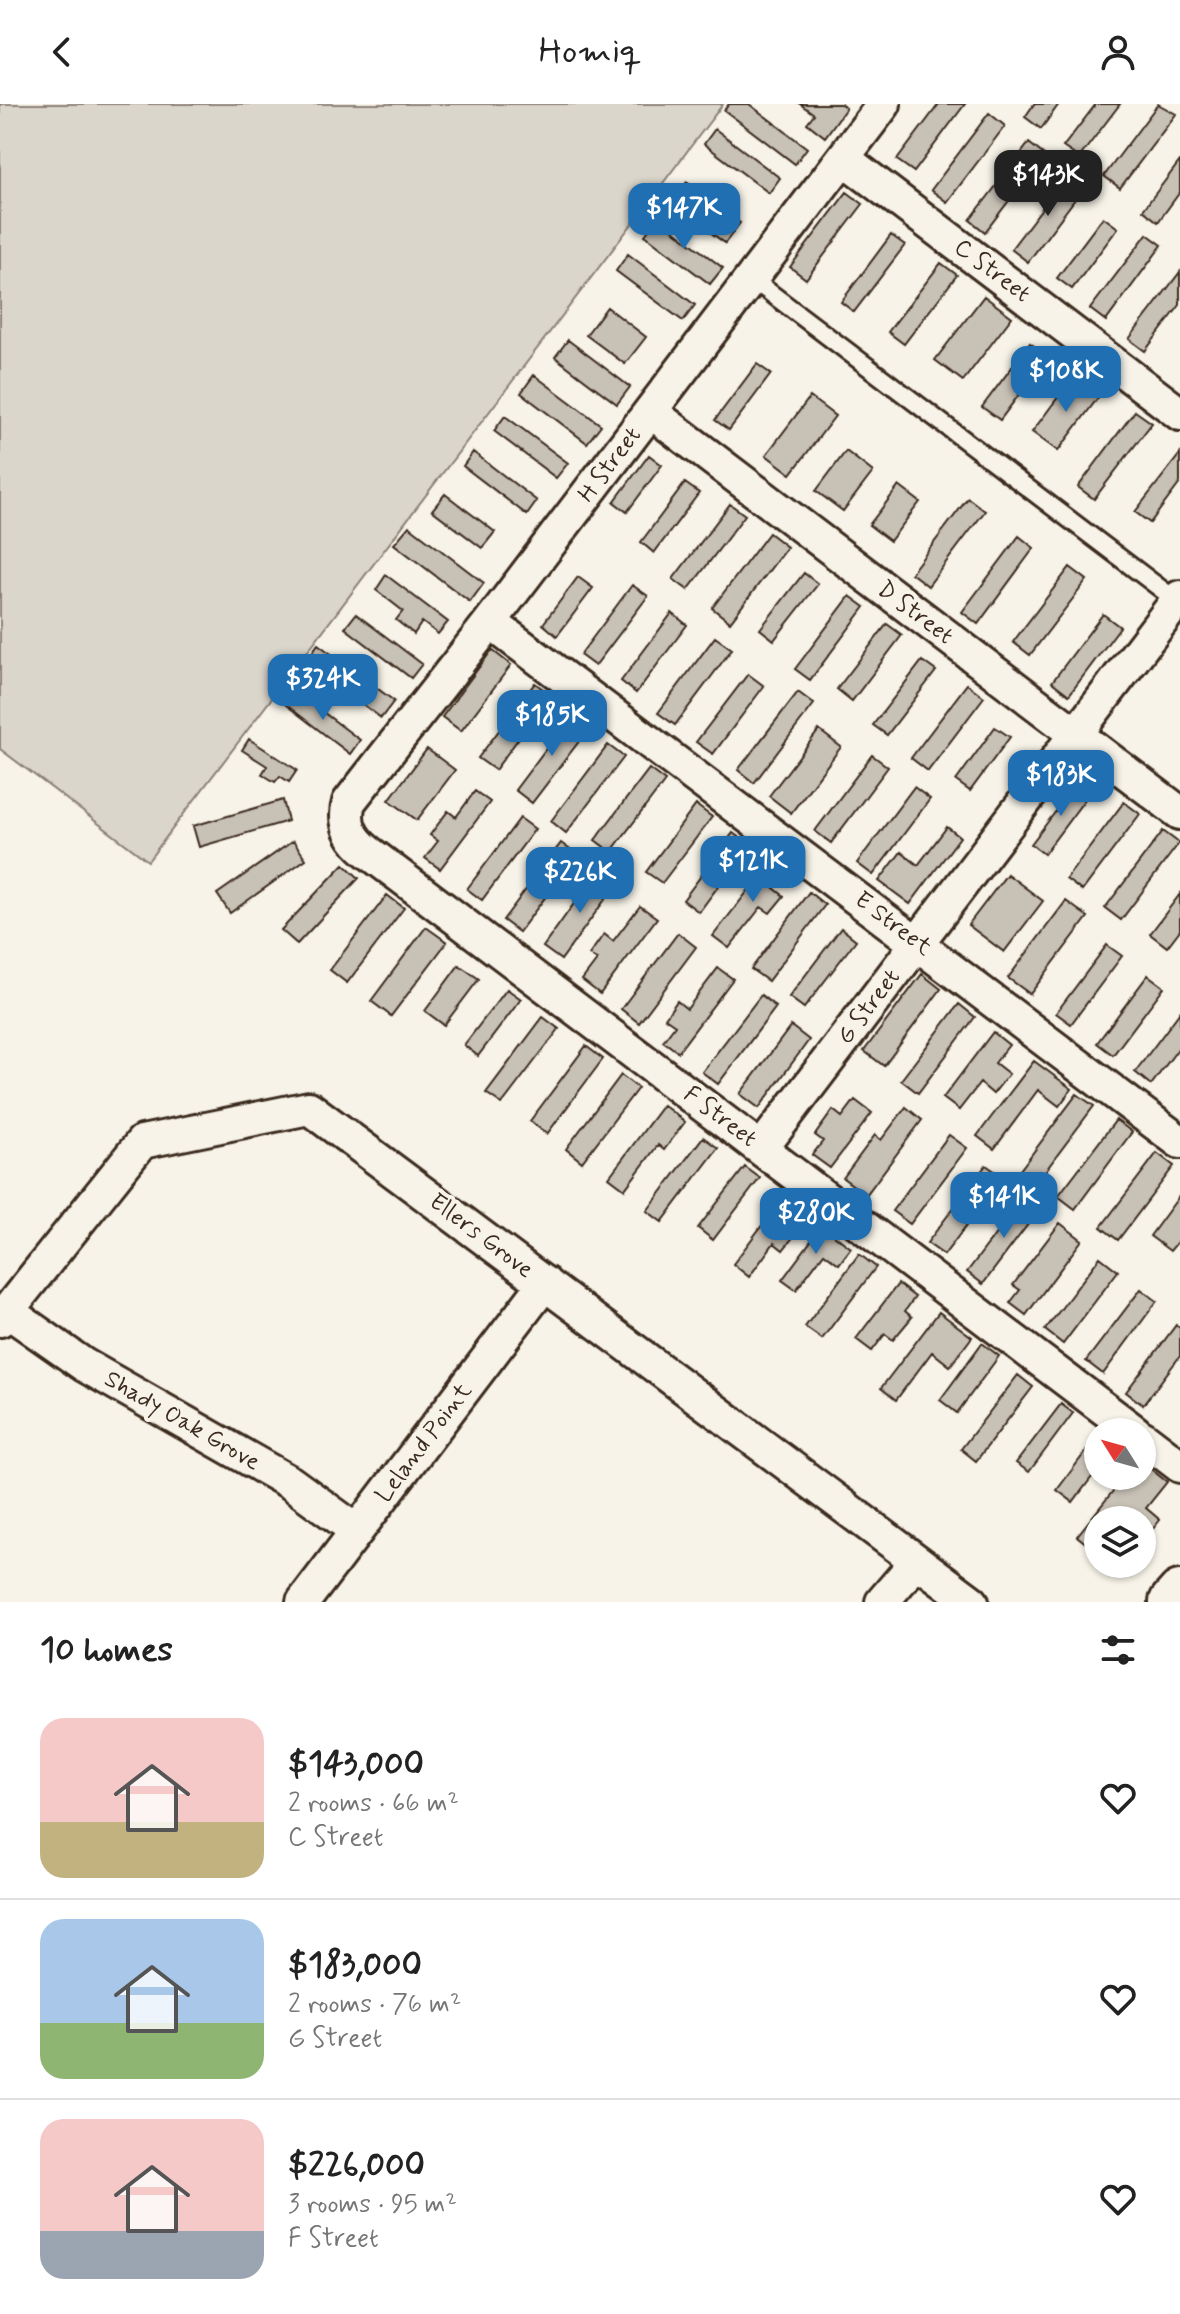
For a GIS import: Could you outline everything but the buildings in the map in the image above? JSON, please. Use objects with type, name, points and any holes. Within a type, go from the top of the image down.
[{"type":"main road","points":[[1172,1602],[1180,1593]]},
{"type":"street","name":"H Street","points":[[339,828],[349,802],[651,412],[884,104]]},
{"type":"street","name":"C Street","points":[[843,158],[1180,414]]},
{"type":"street","name":"D Street","points":[[651,412],[1180,813]]},
{"type":"street","name":"G Street","points":[[761,1149],[1178,599]]},
{"type":"street","name":"E Street","points":[[490,622],[1180,1142]]},
{"type":"street","name":"F Street","points":[[339,828],[1116,1418]]},
{"type":"street","name":"Ellers Grove","points":[[3,1315],[142,1142],[309,1108],[972,1602]]},
{"type":"street","name":"Leland Point","points":[[307,1601],[545,1283]]},
{"type":"street","name":"Shady Oak Grove","points":[[3,1315],[291,1483],[357,1531]]},
{"type":"street","points":[[1156,1448],[1180,1466]]},
{"type":"street","points":[[882,1602],[917,1561]]},
{"type":"lane","points":[[752,279],[1178,599]]},
{"type":"shaded area","points":[[0,104],[723,104],[148,861],[0,749]]}]
